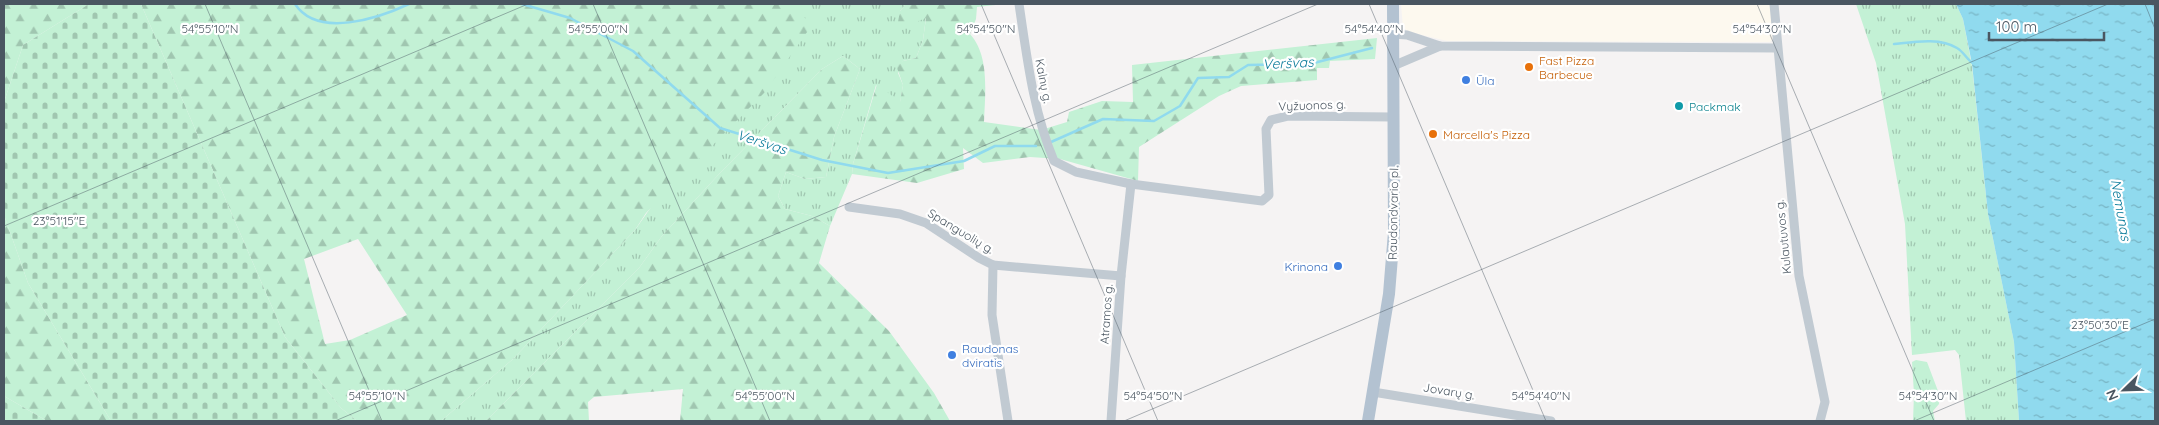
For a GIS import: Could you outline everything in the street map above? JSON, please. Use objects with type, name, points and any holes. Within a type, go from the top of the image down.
[{"type":"main road","name":"Raudondvario pl.","points":[[1368,421],[1391,277],[1394,232],[1393,4]]},
{"type":"street","name":"Kalnų g.","points":[[1020,4],[1033,96],[1054,161],[1076,172],[1131,184]]},
{"type":"street","name":"Kulautuvos g.","points":[[1774,4],[1799,276],[1825,402],[1820,421]]},
{"type":"street","points":[[1393,34],[1418,38],[1440,46],[1777,48]]},
{"type":"street","points":[[1393,66],[1440,46]]},
{"type":"street","name":"Vyžuonos g.","points":[[1131,184],[1262,201],[1269,195],[1266,129],[1271,120],[1288,116],[1393,117]]},
{"type":"street","points":[[1121,276],[1131,184]]},
{"type":"street","name":"Spanguolių g.","points":[[849,207],[900,214],[926,222],[966,250],[993,265],[992,315],[1008,421]]},
{"type":"street","name":"Atramos g.","points":[[993,265],[1121,276],[1112,421]]},
{"type":"street","name":"Jovarų g.","points":[[1373,392],[1551,421]]},
{"type":"shaded area","points":[[1401,4],[1767,4],[1772,5],[1774,37],[1770,42],[1447,41],[1410,32],[1403,28]]},
{"type":"green space","points":[[4,4],[89,4],[23,45],[4,102]]},
{"type":"green space","points":[[89,4],[141,4],[285,337],[341,408],[357,421],[111,421],[28,283],[4,215],[4,102],[23,45]]},
{"type":"green space","points":[[141,4],[791,4],[812,25],[765,92],[646,213],[635,230],[513,359],[441,421],[357,421],[341,408],[285,337]],"holes":[[[358,239],[407,315],[350,340],[325,344],[304,259]]]},
{"type":"green space","points":[[791,4],[906,4],[900,11],[926,17],[923,40],[916,58],[903,61],[898,73],[903,85],[900,103],[876,85],[853,164],[852,174],[830,226],[812,216],[785,209],[778,196],[786,172],[805,179],[826,177],[834,137],[860,69],[843,56],[822,69],[720,173],[662,236],[639,268],[486,421],[441,421],[513,359],[635,230],[792,6]]},
{"type":"green space","points":[[906,4],[1004,4],[977,7],[976,19],[970,34],[981,53],[985,76],[984,122],[1041,130],[1067,122],[1069,112],[1102,101],[1133,102],[1132,65],[1377,38],[1375,59],[1330,61],[1329,68],[1317,68],[1317,80],[1241,86],[1219,96],[1139,147],[1138,181],[1060,159],[1030,157],[983,163],[963,148],[964,169],[917,183],[852,174],[853,164],[877,84],[900,102],[903,85],[896,65],[916,58],[923,40],[926,18],[906,26],[898,22],[900,11]]},
{"type":"green space","points":[[1856,4],[1956,4],[1963,19],[1972,66],[1988,214],[2014,342],[2019,421],[1966,421],[1959,355],[1955,350],[1912,355],[1905,224],[1876,63]]},
{"type":"green space","points":[[843,56],[860,69],[834,137],[826,177],[805,179],[786,172],[778,196],[785,209],[812,216],[830,226],[819,263],[889,331],[934,393],[950,421],[680,421],[683,389],[594,397],[588,402],[589,421],[486,421],[639,268],[662,236],[720,173],[822,69]]},
{"type":"green space","points":[[4,215],[28,283],[111,421],[47,421],[4,396]]},
{"type":"green space","points":[[1916,360],[1927,362],[1938,391],[1939,404],[1933,411],[1935,421],[1913,421],[1912,362]]},
{"type":"green space","points":[[4,396],[47,421],[4,421]]},
{"type":"water","name":"Nemunas","points":[[1956,4],[2155,4],[2155,421],[2019,421],[2014,342],[1988,214],[1972,64],[1963,19]]},
{"type":"waterway","name":"Veršvas","points":[[295,4],[305,15],[318,21],[333,23],[366,19],[409,4]]},
{"type":"waterway","name":"Veršvas","points":[[522,4],[570,18],[633,51],[720,128],[822,160],[888,173],[964,161],[995,146],[1036,146]]},
{"type":"waterway","name":"Veršvas","points":[[1894,44],[1918,41],[1943,42],[1959,50],[1974,64]]},
{"type":"waterway","name":"Veršvas","points":[[1051,142],[1103,119],[1154,121],[1180,106],[1198,78],[1229,77],[1248,65],[1310,64],[1372,48]]},
{"type":"place","name":"Fast Pizza Barbecue","points":[[1529,67]]},
{"type":"place","name":"Ūla","points":[[1466,80]]},
{"type":"place","name":"Packmak","points":[[1679,106]]},
{"type":"place","name":"Marcella's Pizza","points":[[1433,134]]},
{"type":"place","name":"Krinona","points":[[1338,266]]},
{"type":"place","name":"Raudonas dviratis","points":[[952,355]]}]
